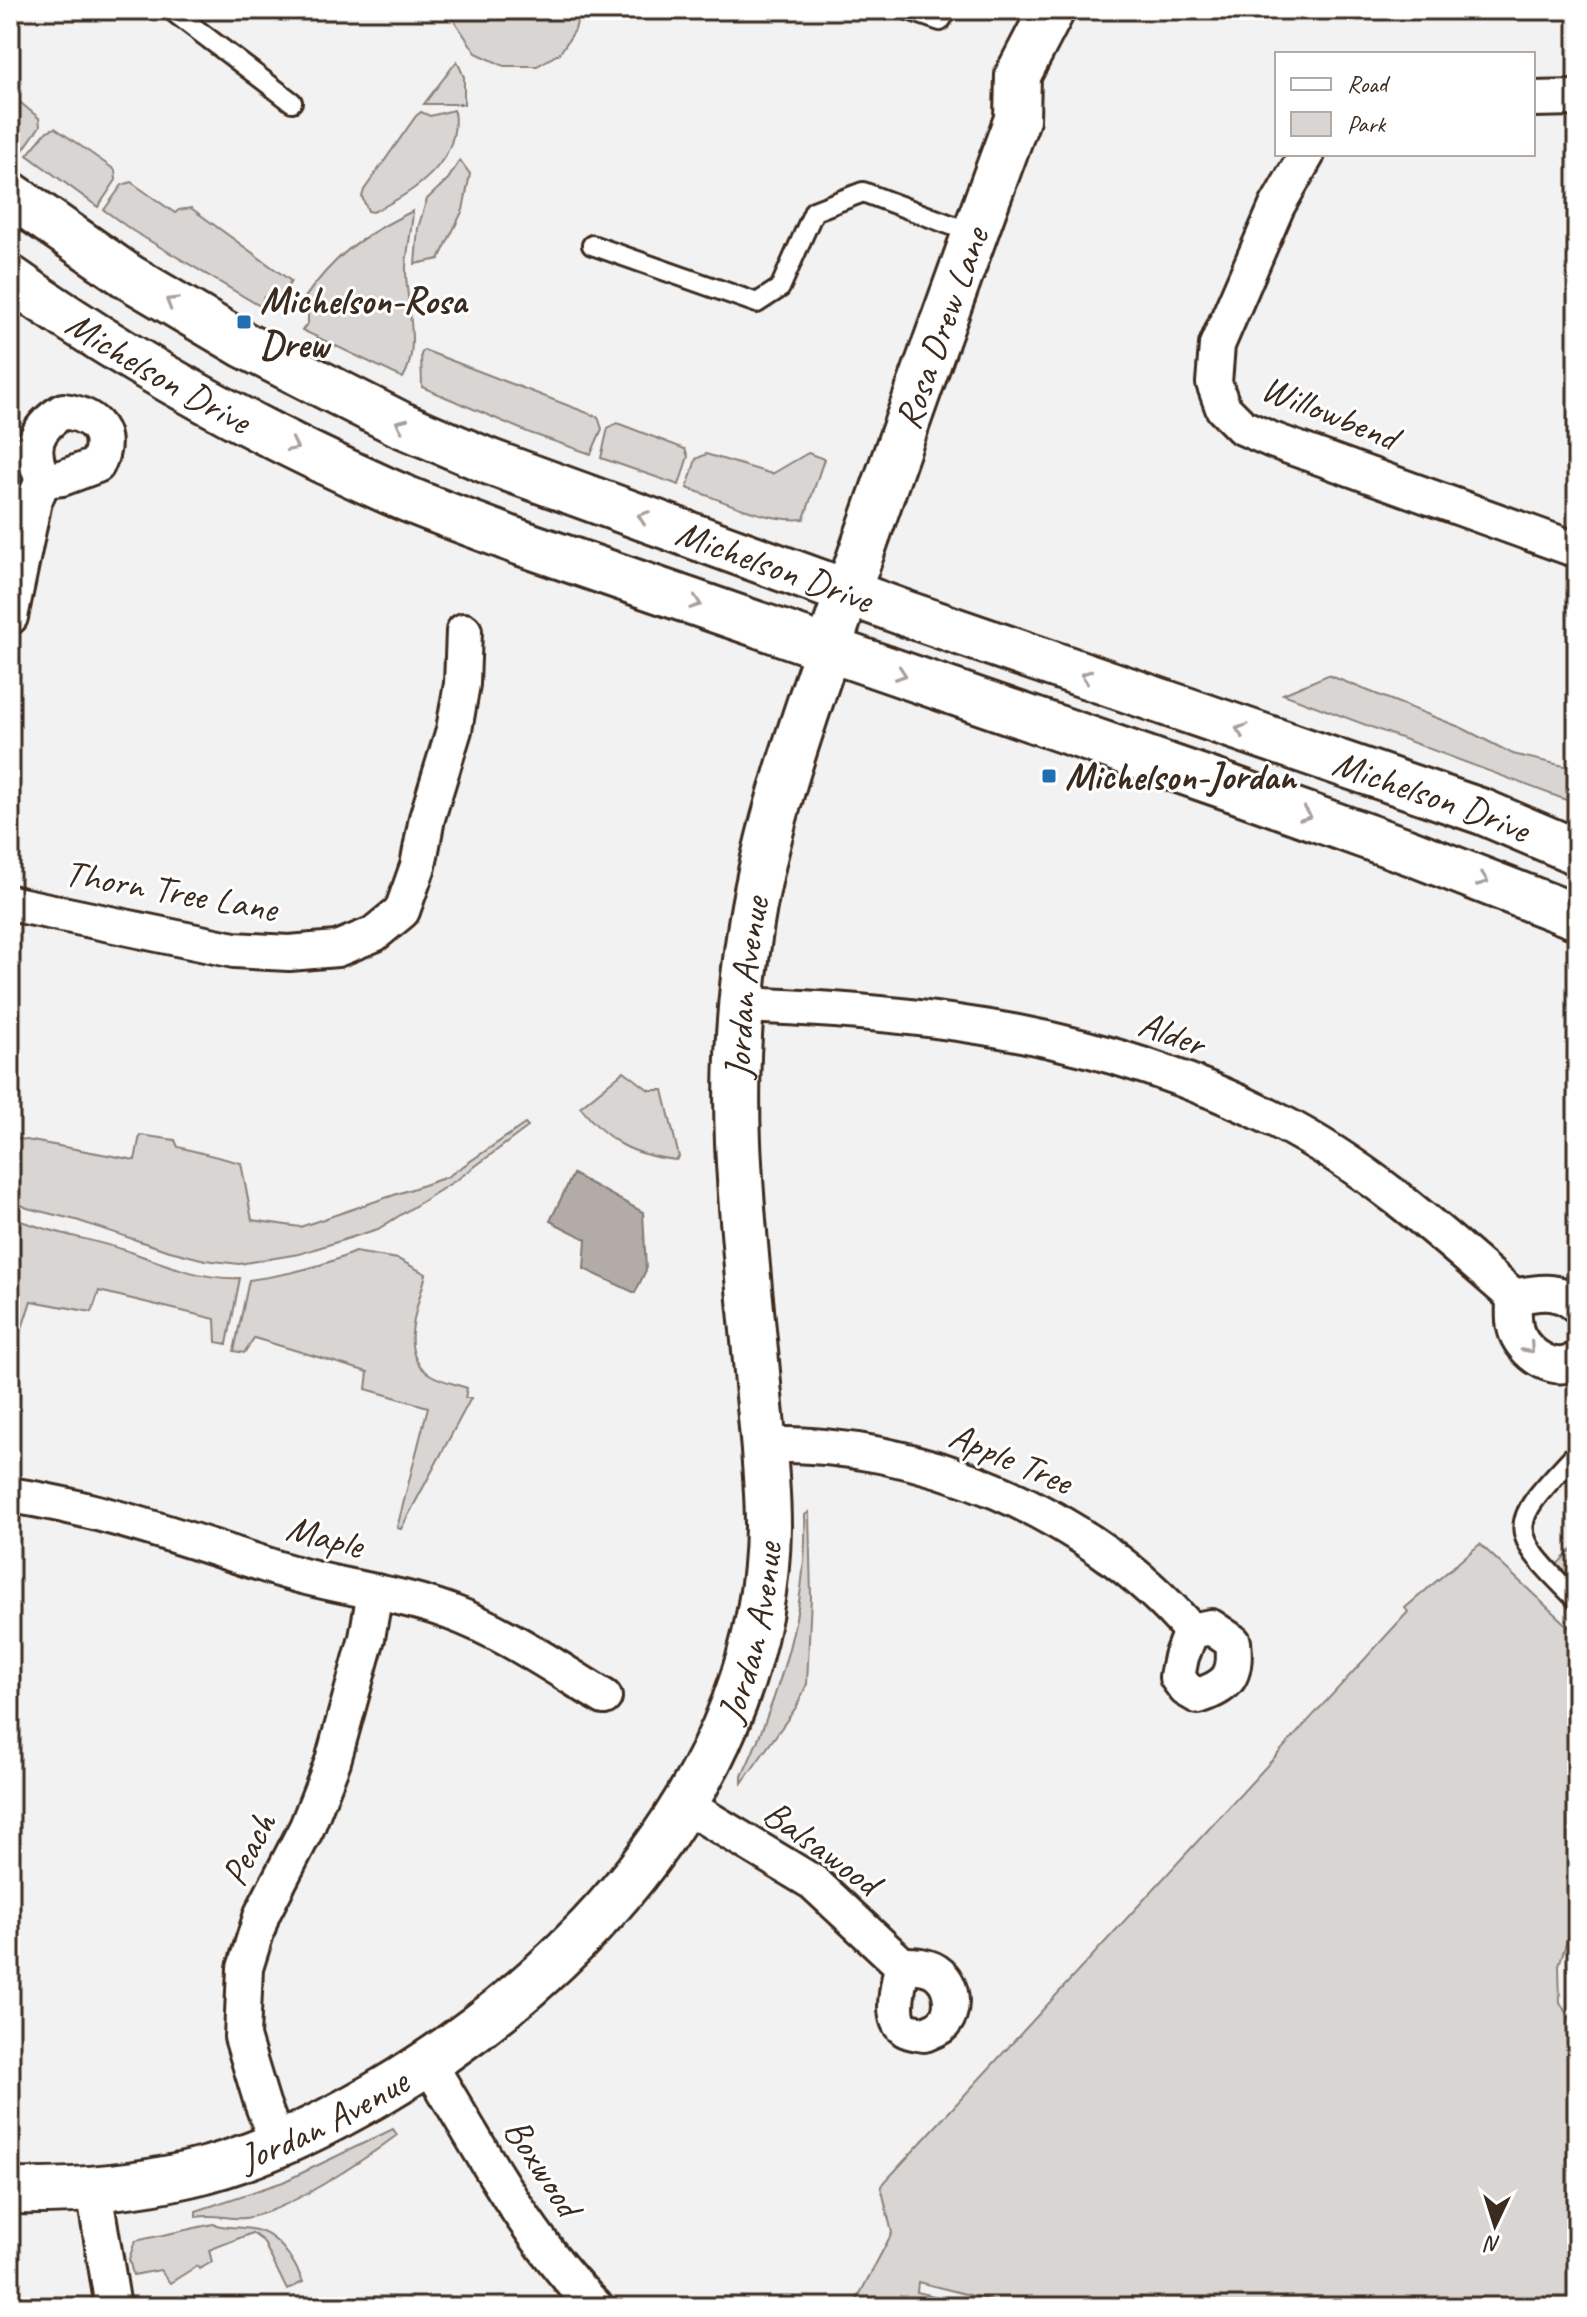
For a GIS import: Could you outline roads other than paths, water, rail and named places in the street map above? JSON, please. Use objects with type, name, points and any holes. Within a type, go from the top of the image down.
[{"type":"main road","name":"Rosa Drew Lane","points":[[828,649],[1017,119],[1018,75],[1052,10]]},
{"type":"main road","name":"Michelson Drive","points":[[10,194],[129,277],[244,345],[400,424],[490,462],[848,592],[1483,812],[1577,852]]},
{"type":"main road","name":"Michelson Drive","points":[[10,278],[128,357],[202,400],[388,491],[516,541],[1410,852],[1577,917]]},
{"type":"main road","name":"Jordan Avenue","points":[[10,2191],[94,2190],[194,2173],[278,2145],[348,2111],[429,2064],[542,1976],[588,1931],[645,1863],[685,1805],[725,1723],[745,1669],[761,1604],[768,1528],[737,1139],[741,1005],[760,869],[828,649]]},
{"type":"street","points":[[1535,99],[1577,98]]},
{"type":"street","name":"Willowbend","points":[[1306,156],[1277,206],[1217,345],[1214,383],[1223,408],[1242,427],[1272,440],[1577,550]]},
{"type":"street","points":[[10,617],[26,533],[43,480]]},
{"type":"street","name":"Thorn Tree Lane","points":[[10,903],[234,950],[289,953],[337,949],[374,934],[402,911],[418,866],[427,818],[454,730],[462,684],[464,631]]},
{"type":"street","name":"Alder","points":[[741,1005],[921,1017],[1005,1029],[1089,1048],[1158,1070],[1276,1120],[1353,1166],[1424,1218],[1514,1297]]},
{"type":"street","points":[[1577,1305],[1567,1296],[1542,1291],[1514,1297],[1518,1336],[1535,1357],[1552,1365],[1570,1365],[1577,1359]]},
{"type":"street","name":"Apple Tree","points":[[763,1445],[802,1444],[900,1459],[964,1478],[1025,1503],[1082,1535],[1132,1574],[1191,1631]]},
{"type":"street","name":"Maple","points":[[10,1495],[122,1518],[292,1573],[420,1602],[491,1629],[604,1697]]},
{"type":"street","name":"Peach","points":[[278,2145],[242,2037],[245,1968],[262,1914],[307,1827],[333,1761],[367,1638],[375,1592]]},
{"type":"street","name":"Balsawood","points":[[685,1805],[814,1883],[902,1965]]},
{"type":"street","name":"Boxwood","points":[[429,2064],[526,2223],[570,2281],[596,2307]]},
{"type":"street","points":[[94,2190],[113,2307]]},
{"type":"lane","points":[[171,10],[292,102]]},
{"type":"lane","points":[[908,10],[940,21],[948,10]]},
{"type":"lane","points":[[592,245],[757,303],[780,288],[814,211],[863,192],[975,234]]},
{"type":"lane","points":[[1577,1452],[1537,1495],[1527,1510],[1522,1528],[1526,1544],[1536,1559],[1577,1600]]},
{"type":"place","name":"Michelson-Rosa Drew","points":[[244,322]]},
{"type":"place","name":"Michelson-Jordan","points":[[1049,776]]}]
